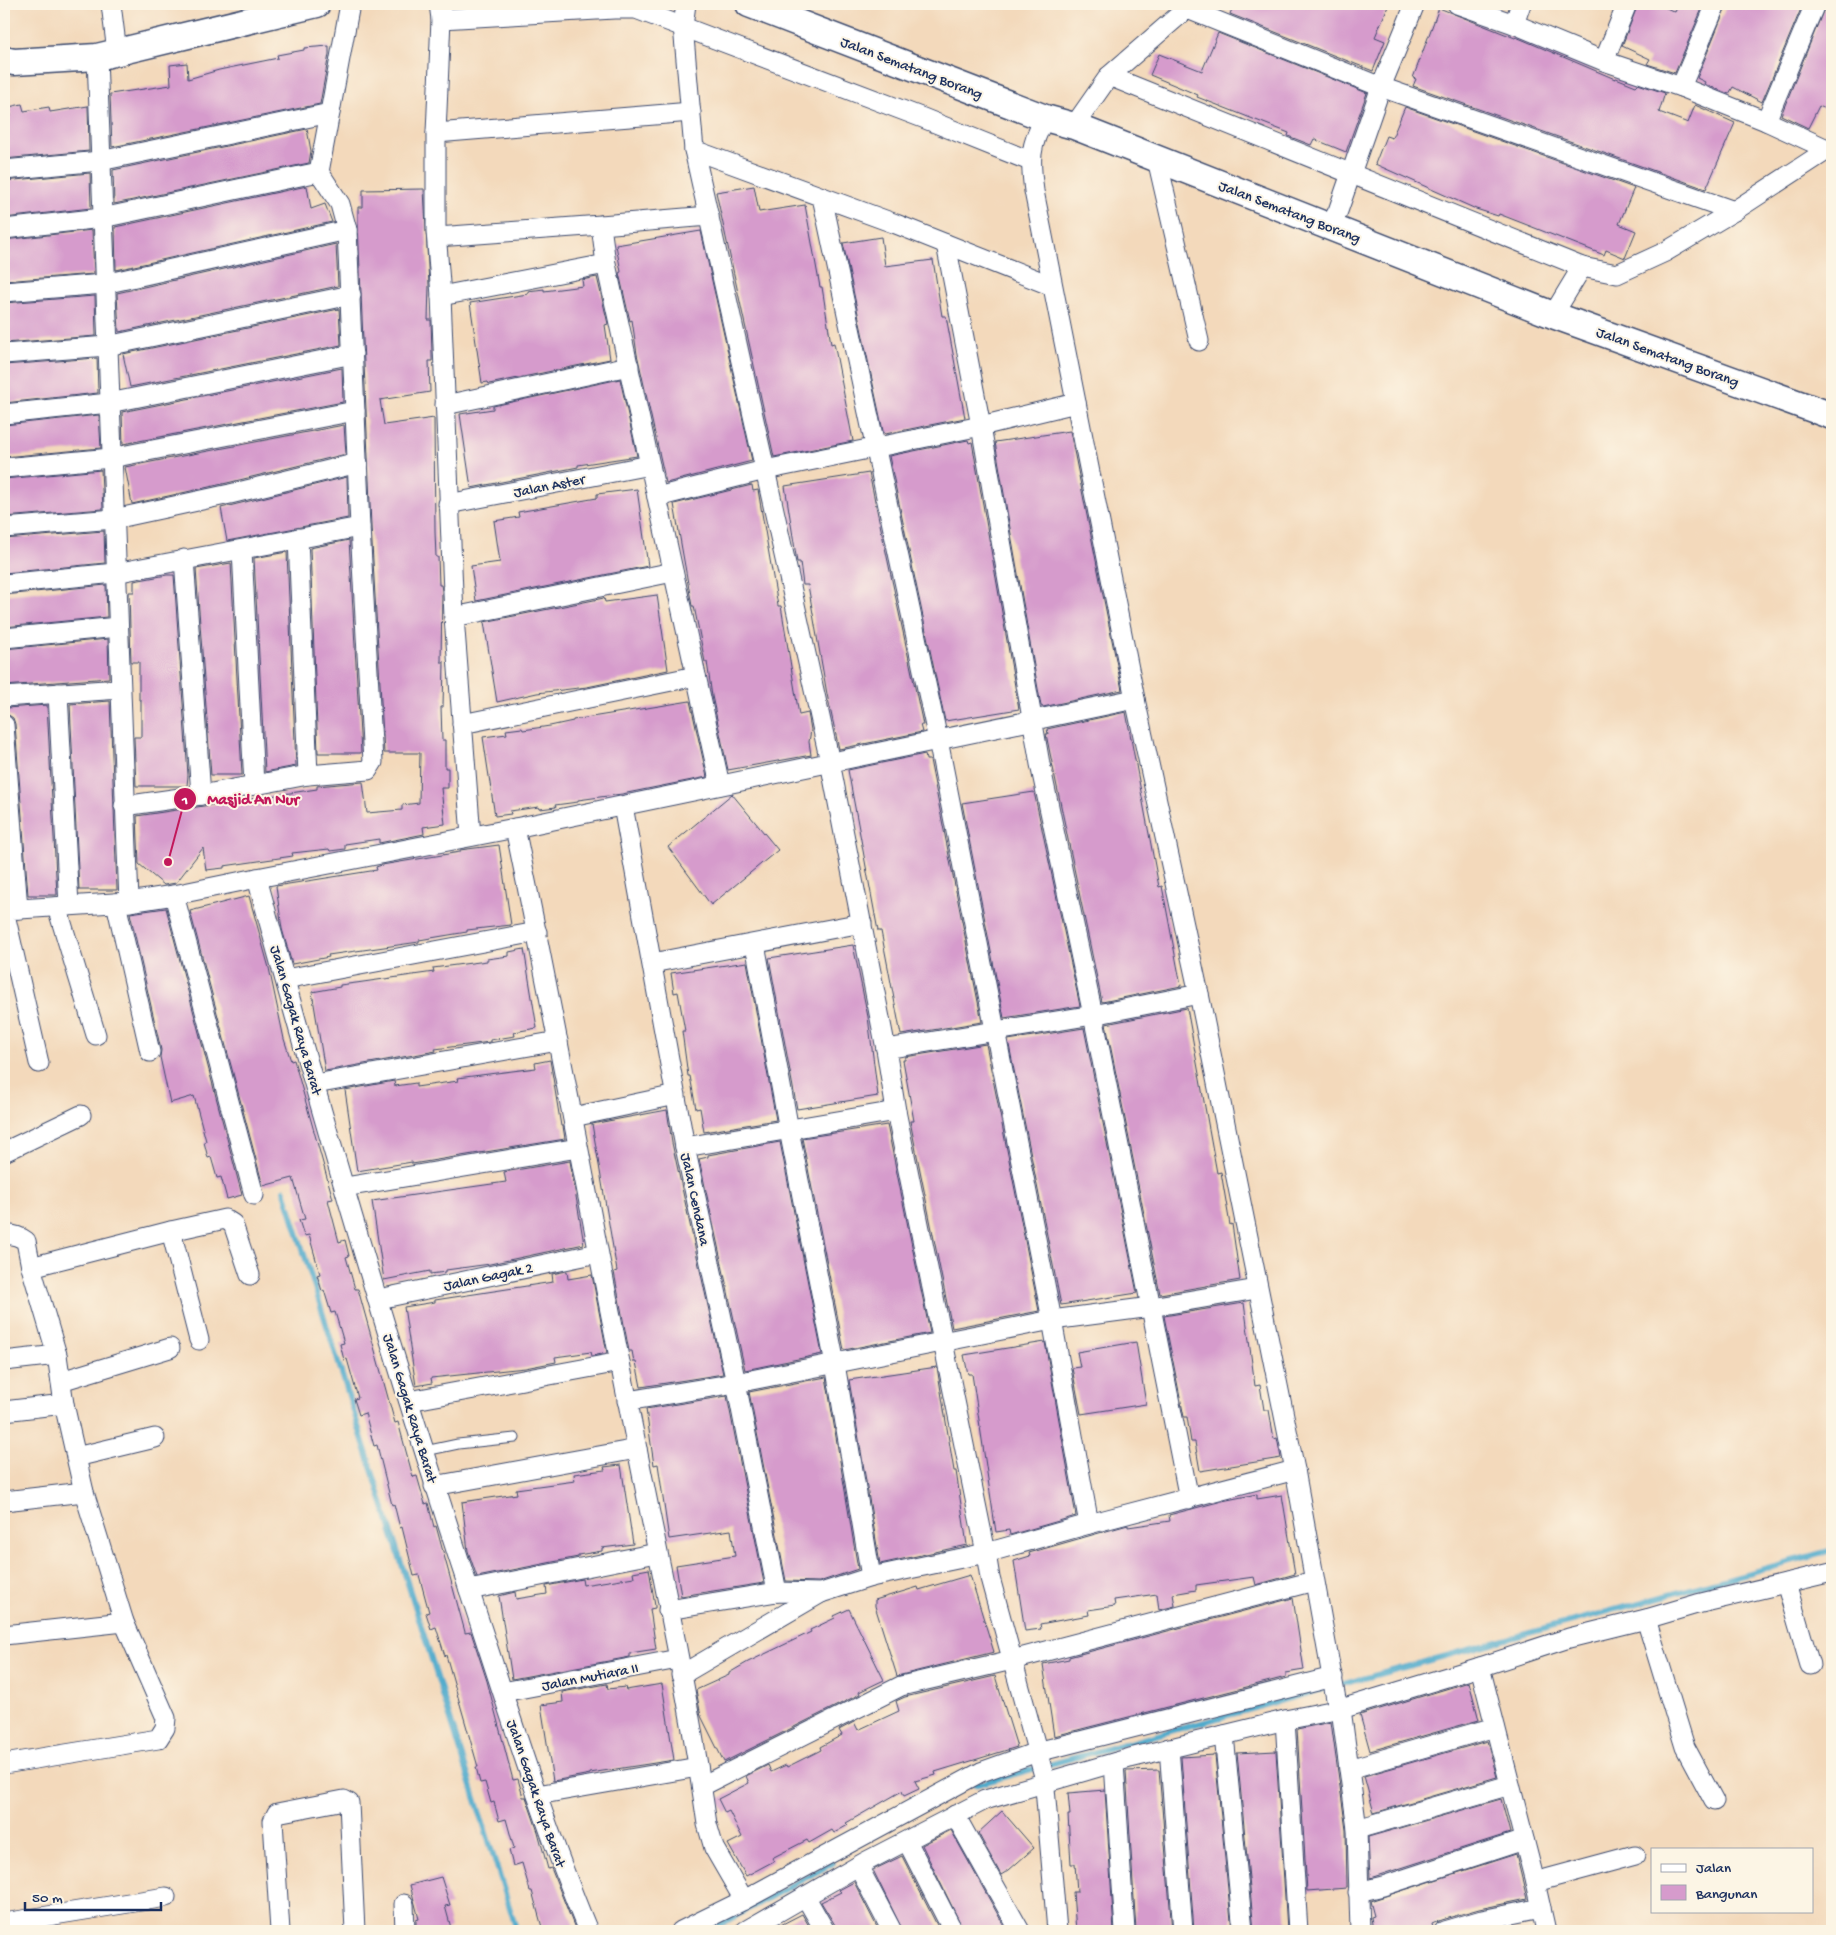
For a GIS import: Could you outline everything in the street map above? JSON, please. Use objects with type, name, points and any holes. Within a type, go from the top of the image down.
[{"type":"street","points":[[111,4],[100,160],[124,806],[122,902],[150,1052]]},
{"type":"street","points":[[7,66],[107,54],[317,4]]},
{"type":"street","points":[[124,806],[200,795],[308,775],[368,770],[373,762],[360,527],[347,230],[340,204],[319,172],[350,4]]},
{"type":"street","points":[[686,4],[683,26],[694,150],[830,762],[886,1049],[896,1111],[990,1578],[1041,1767],[1056,1931]]},
{"type":"street","name":"Jalan Sematang Borang","points":[[749,4],[1045,118],[1076,121],[1157,159],[1334,218],[1832,416]]},
{"type":"street","points":[[1334,218],[1381,86],[1414,4]]},
{"type":"street","points":[[1457,4],[1514,24],[1604,61],[1682,87],[1831,149]]},
{"type":"street","points":[[1514,24],[1521,4]]},
{"type":"street","points":[[1604,61],[1627,4]]},
{"type":"street","points":[[1682,87],[1716,4]]},
{"type":"street","points":[[1766,121],[1815,4]]},
{"type":"street","points":[[1076,121],[1109,76],[1188,6],[1381,86],[1734,211]]},
{"type":"street","points":[[471,836],[454,617],[437,237],[436,133],[440,12],[636,9],[1030,161]]},
{"type":"street","points":[[1109,76],[1349,179],[1580,271],[1611,274],[1623,272],[1665,252],[1734,211],[1831,149]]},
{"type":"street","points":[[436,133],[691,112]]},
{"type":"street","points":[[4,170],[100,160],[330,113]]},
{"type":"street","points":[[1045,118],[1036,134],[1030,161],[1034,191],[1135,699],[1199,994],[1295,1470],[1349,1769],[1357,1830],[1360,1931]]},
{"type":"street","points":[[694,150],[946,244],[1052,286]]},
{"type":"street","points":[[1157,159],[1199,341]]},
{"type":"street","points":[[4,229],[102,218],[319,172]]},
{"type":"street","points":[[822,197],[938,740],[1052,1320],[1089,1524]]},
{"type":"street","points":[[437,237],[709,216]]},
{"type":"street","points":[[601,225],[606,264],[720,785]]},
{"type":"street","points":[[4,292],[104,284],[347,230]]},
{"type":"street","points":[[946,244],[981,426],[1032,720],[1093,1015],[1189,1499]]},
{"type":"street","points":[[441,296],[606,264]]},
{"type":"street","points":[[1558,306],[1580,271]]},
{"type":"street","points":[[4,354],[107,346],[351,295]]},
{"type":"street","points":[[4,414],[109,403],[353,354]]},
{"type":"street","points":[[445,405],[629,366]]},
{"type":"street","points":[[657,497],[765,470],[981,426],[1076,403]]},
{"type":"street","points":[[4,468],[111,458],[355,411]]},
{"type":"street","points":[[4,528],[114,519],[230,494],[358,462]]},
{"type":"street","name":"Jalan Aster","points":[[448,504],[650,465]]},
{"type":"street","points":[[4,584],[115,573],[360,527]]},
{"type":"street","points":[[298,538],[308,775]]},
{"type":"street","points":[[242,550],[254,785]]},
{"type":"street","points":[[184,559],[200,795]]},
{"type":"street","points":[[454,617],[673,572]]},
{"type":"street","points":[[4,638],[118,627]]},
{"type":"street","points":[[462,724],[696,676]]},
{"type":"street","points":[[4,697],[120,689]]},
{"type":"street","points":[[58,693],[63,906],[96,1035]]},
{"type":"street","points":[[39,1063],[4,910],[122,902],[174,896],[623,806],[1135,699]]},
{"type":"street","points":[[4,725],[18,909]]},
{"type":"street","name":"Jalan Cendana","points":[[623,806],[685,1147],[736,1383],[777,1592]]},
{"type":"street","points":[[515,828],[537,932],[702,1786],[707,1824],[714,1848],[744,1900]]},
{"type":"street","name":"Jalan Gagak Raya Barat","points":[[257,878],[315,1084],[434,1486],[537,1795],[588,1931]]},
{"type":"street","points":[[174,896],[254,1195]]},
{"type":"street","points":[[652,963],[862,923]]},
{"type":"street","points":[[285,980],[537,932]]},
{"type":"street","points":[[755,944],[835,1364],[871,1577]]},
{"type":"street","points":[[886,1049],[1093,1015],[1199,994]]},
{"type":"street","points":[[315,1084],[558,1041]]},
{"type":"street","points":[[573,1117],[676,1095]]},
{"type":"street","points":[[685,1147],[896,1111]]},
{"type":"street","points":[[4,1152],[80,1115]]},
{"type":"street","points":[[345,1187],[578,1148]]},
{"type":"street","points":[[31,1267],[171,1231],[220,1220],[228,1220],[233,1224],[250,1275]]},
{"type":"street","points":[[171,1231],[199,1340]]},
{"type":"street","points":[[4,1235],[11,1234],[26,1241],[31,1267],[57,1355],[64,1404],[84,1492],[124,1622],[166,1718],[162,1734],[158,1739],[4,1764]]},
{"type":"street","name":"Jalan Gagak 2","points":[[379,1299],[598,1253]]},
{"type":"street","points":[[627,1401],[736,1383],[835,1364],[943,1340],[1052,1320],[1151,1307],[1257,1289]]},
{"type":"street","points":[[61,1381],[170,1348]]},
{"type":"street","points":[[4,1361],[57,1355]]},
{"type":"street","points":[[409,1401],[620,1362]]},
{"type":"street","points":[[4,1411],[64,1404]]},
{"type":"street","points":[[76,1457],[155,1438]]},
{"type":"street","points":[[434,1486],[637,1449]]},
{"type":"street","points":[[668,1610],[777,1592],[821,1593],[871,1577],[986,1554],[1089,1524],[1295,1470]]},
{"type":"street","points":[[4,1501],[84,1492]]},
{"type":"street","points":[[469,1590],[657,1553]]},
{"type":"street","points":[[681,1931],[744,1900],[981,1772],[1114,1763],[1480,1668],[1569,1638],[1697,1604],[1832,1572]]},
{"type":"street","points":[[702,1786],[900,1686],[1012,1660],[1314,1581]]},
{"type":"street","points":[[1786,1583],[1810,1665]]},
{"type":"street","name":"Jalan Mutiara II","points":[[503,1692],[679,1667],[821,1593]]},
{"type":"street","points":[[1646,1619],[1685,1747],[1714,1801]]},
{"type":"street","points":[[4,1635],[124,1622]]},
{"type":"street","points":[[1480,1668],[1546,1931]]},
{"type":"street","points":[[754,1929],[858,1866],[985,1800],[1041,1767],[1333,1679]]},
{"type":"street","points":[[1285,1720],[1298,1931]]},
{"type":"street","points":[[1349,1769],[1495,1727]]},
{"type":"street","points":[[1224,1735],[1243,1931]]},
{"type":"street","points":[[1169,1748],[1182,1931]]},
{"type":"street","points":[[1114,1763],[1125,1931]]},
{"type":"street","points":[[537,1795],[698,1767]]},
{"type":"street","points":[[1357,1830],[1510,1785]]},
{"type":"street","points":[[280,1931],[273,1821],[275,1816],[278,1813],[344,1800],[349,1803],[355,1931]]},
{"type":"street","points":[[955,1815],[1020,1931]]},
{"type":"street","points":[[1358,1892],[1383,1886],[1524,1840]]},
{"type":"street","points":[[907,1841],[954,1931]]},
{"type":"street","points":[[1535,1882],[1635,1856]]},
{"type":"street","points":[[858,1866],[892,1931]]},
{"type":"street","points":[[806,1896],[825,1931]]},
{"type":"street","points":[[4,1923],[166,1897]]},
{"type":"street","points":[[404,1904],[405,1931]]},
{"type":"street","points":[[1444,1931],[1482,1926],[1541,1908]]},
{"type":"lane","points":[[425,1451],[458,1444],[515,1438]]},
{"type":"building","points":[[1234,4],[1389,4],[1375,37],[1385,41],[1373,71],[1230,14]]},
{"type":"building","points":[[1638,4],[1658,4],[1675,12],[1679,4],[1704,4],[1675,73],[1647,64],[1650,59],[1622,46]]},
{"type":"building","points":[[1727,4],[1803,4],[1762,102],[1733,87],[1729,94],[1704,84],[1705,82],[1697,78]]},
{"type":"building","points":[[1826,4],[1832,4],[1832,112],[1819,106],[1808,128],[1781,115]]},
{"type":"building","points":[[1439,8],[1516,37],[1615,79],[1665,93],[1659,112],[1688,123],[1695,105],[1735,123],[1706,189],[1413,86],[1416,79],[1413,78]]},
{"type":"building","points":[[1218,33],[1367,93],[1346,152],[1314,139],[1311,145],[1288,136],[1289,133],[1197,97],[1198,95],[1150,75],[1159,54],[1202,71]]},
{"type":"building","points":[[329,46],[320,104],[112,147],[110,94],[171,85],[170,65],[187,63],[188,79],[219,70],[278,58],[277,55],[304,50],[304,48]]},
{"type":"building","points":[[22,104],[24,111],[49,107],[50,112],[88,106],[89,151],[4,159],[4,117],[11,116],[9,107]]},
{"type":"building","points":[[1405,107],[1634,188],[1619,224],[1636,231],[1625,258],[1606,250],[1604,255],[1499,214],[1498,216],[1476,209],[1375,164],[1386,136],[1392,138]]},
{"type":"building","points":[[307,129],[311,151],[309,163],[114,204],[113,170]]},
{"type":"building","points":[[90,173],[91,208],[4,218],[4,181]]},
{"type":"building","points":[[307,186],[311,209],[325,204],[332,222],[116,270],[115,227]]},
{"type":"building","points":[[754,186],[759,212],[805,205],[820,287],[822,287],[831,344],[834,343],[853,441],[774,457],[716,192]]},
{"type":"building","points":[[424,189],[429,285],[428,320],[431,320],[432,361],[429,361],[430,392],[380,400],[384,425],[434,418],[436,557],[438,557],[439,585],[441,585],[442,591],[441,662],[444,662],[443,707],[441,707],[442,740],[445,740],[445,768],[448,768],[448,788],[441,788],[445,824],[423,827],[424,834],[379,843],[379,839],[345,844],[345,849],[292,853],[293,856],[206,870],[203,848],[176,883],[164,885],[139,864],[137,816],[317,789],[317,786],[363,782],[367,813],[402,810],[402,805],[419,803],[420,753],[384,753],[371,526],[358,207],[363,207],[363,190]]},
{"type":"building","points":[[92,230],[94,274],[4,281],[4,240]]},
{"type":"building","points":[[701,231],[752,461],[666,483],[637,354],[632,320],[630,321],[619,273],[621,272],[616,245]]},
{"type":"building","points":[[881,237],[885,266],[933,260],[942,316],[946,316],[965,418],[885,434],[883,431],[843,243]]},
{"type":"building","points":[[336,244],[338,286],[119,332],[117,293]]},
{"type":"building","points":[[597,277],[608,324],[605,325],[610,359],[489,384],[488,382],[482,383],[470,303],[528,294],[528,291],[583,286],[582,280]]},
{"type":"building","points":[[95,296],[96,336],[4,343],[4,303]]},
{"type":"building","points":[[339,309],[341,345],[130,387],[123,354]]},
{"type":"building","points":[[97,358],[98,393],[4,403],[4,365]]},
{"type":"building","points":[[342,368],[343,402],[123,444],[122,412]]},
{"type":"building","points":[[620,379],[637,456],[578,465],[578,467],[471,488],[460,414],[493,409],[493,406]]},
{"type":"building","points":[[99,415],[101,448],[4,457],[4,425]]},
{"type":"building","points":[[344,425],[346,454],[132,504],[125,467]]},
{"type":"building","points":[[1070,431],[1122,690],[1043,707],[1041,706],[995,442]]},
{"type":"building","points":[[968,440],[969,443],[972,442],[1019,709],[945,721],[889,456]]},
{"type":"building","points":[[101,470],[103,509],[4,517],[4,479]]},
{"type":"building","points":[[869,473],[923,725],[920,725],[922,732],[839,749],[827,694],[808,585],[803,585],[800,562],[797,562],[785,486]]},
{"type":"building","points":[[347,477],[348,518],[227,541],[221,508]]},
{"type":"building","points":[[752,485],[753,491],[758,490],[778,606],[781,606],[799,715],[808,713],[811,730],[809,742],[811,755],[728,770],[712,696],[707,662],[705,662],[694,606],[692,606],[674,504]]},
{"type":"building","points":[[637,489],[648,566],[476,601],[471,566],[500,562],[494,521],[519,517],[518,512],[597,498],[597,494]]},
{"type":"building","points":[[104,531],[105,563],[4,573],[4,539]]},
{"type":"building","points":[[349,540],[361,753],[318,753],[310,548]]},
{"type":"building","points":[[287,552],[296,766],[265,772],[254,558]]},
{"type":"building","points":[[231,563],[242,775],[211,775],[196,569]]},
{"type":"building","points":[[174,575],[188,775],[187,786],[136,786],[134,737],[141,737],[141,700],[139,700],[139,662],[131,662],[129,592],[134,592],[134,581]]},
{"type":"building","points":[[106,585],[107,617],[4,627],[4,595]]},
{"type":"building","points":[[657,595],[668,670],[587,687],[537,693],[497,702],[484,622],[604,598],[605,602]]},
{"type":"building","points":[[108,639],[109,678],[4,686],[4,649]]},
{"type":"building","points":[[110,701],[117,890],[79,890],[70,704]]},
{"type":"building","points":[[690,701],[707,777],[622,794],[578,800],[578,802],[555,805],[556,807],[510,811],[511,814],[495,816],[483,737],[507,734],[506,730],[522,728],[523,730],[550,726],[573,720]]},
{"type":"building","points":[[47,705],[57,895],[28,895],[15,724],[13,718],[7,714],[7,708]]},
{"type":"building","points":[[1126,712],[1159,887],[1162,886],[1181,986],[1102,1002],[1046,734],[1048,734],[1047,729]]},
{"type":"building","points":[[925,754],[926,760],[930,760],[982,1022],[901,1035],[881,931],[878,931],[848,770]]},
{"type":"building","points":[[1034,792],[1080,1006],[1004,1018],[962,803]]},
{"type":"building","points":[[732,794],[778,850],[711,905],[668,847]]},
{"type":"building","points":[[499,845],[511,925],[467,930],[467,932],[419,940],[419,942],[328,955],[329,957],[292,964],[282,929],[276,886],[377,870],[376,867],[382,865],[460,852],[460,850]]},
{"type":"building","points":[[249,896],[269,968],[284,1039],[291,1061],[294,1060],[333,1199],[328,1200],[339,1242],[345,1240],[349,1256],[346,1257],[355,1289],[358,1289],[395,1423],[398,1422],[413,1477],[417,1476],[425,1504],[428,1503],[434,1527],[436,1526],[465,1633],[471,1632],[487,1681],[513,1780],[518,1779],[523,1797],[526,1797],[548,1869],[551,1868],[576,1931],[543,1931],[522,1863],[513,1866],[509,1850],[514,1848],[506,1819],[499,1821],[494,1802],[491,1803],[485,1782],[480,1783],[476,1767],[478,1767],[446,1655],[436,1627],[431,1629],[426,1613],[429,1612],[419,1575],[414,1576],[402,1527],[400,1528],[394,1504],[392,1505],[377,1445],[374,1446],[365,1413],[359,1415],[354,1399],[358,1398],[347,1359],[344,1360],[340,1344],[344,1343],[335,1312],[331,1313],[324,1290],[322,1291],[317,1275],[320,1274],[309,1235],[304,1236],[299,1220],[305,1219],[293,1178],[263,1186],[190,911]]},
{"type":"building","points":[[166,908],[242,1195],[227,1199],[221,1177],[217,1178],[211,1157],[208,1158],[204,1142],[206,1141],[194,1096],[170,1103],[160,1057],[161,1050],[130,913]]},
{"type":"building","points":[[853,945],[868,1017],[878,1096],[797,1109],[769,958]]},
{"type":"building","points":[[524,949],[537,1028],[514,1032],[515,1036],[490,1040],[490,1042],[435,1049],[436,1051],[325,1071],[312,992],[340,987],[340,985],[434,972],[433,968],[487,961],[487,959],[509,956],[509,952]]},
{"type":"building","points":[[747,962],[776,1120],[704,1132],[700,1108],[696,1109],[690,1076],[688,1076],[682,1031],[685,1031],[678,992],[674,993],[671,973]]},
{"type":"building","points":[[1187,1008],[1217,1173],[1221,1172],[1230,1225],[1232,1224],[1240,1280],[1160,1294],[1106,1024]]},
{"type":"building","points":[[1084,1028],[1137,1293],[1061,1305],[1008,1040]]},
{"type":"building","points":[[986,1044],[1039,1311],[952,1328],[910,1121],[914,1121],[903,1060],[905,1060],[905,1057]]},
{"type":"building","points":[[550,1060],[561,1126],[563,1126],[565,1139],[357,1171],[345,1090],[394,1081],[395,1086],[416,1083],[416,1087],[458,1081],[457,1078],[536,1068],[535,1063]]},
{"type":"building","points":[[667,1110],[672,1143],[723,1374],[641,1387],[636,1362],[634,1362],[632,1351],[629,1351],[614,1272],[617,1271],[592,1124]]},
{"type":"building","points":[[887,1125],[930,1333],[844,1350],[802,1138]]},
{"type":"building","points":[[780,1142],[822,1354],[745,1370],[699,1159],[708,1157],[708,1155]]},
{"type":"building","points":[[570,1161],[584,1244],[490,1264],[446,1270],[446,1272],[430,1274],[430,1271],[384,1280],[372,1201],[506,1182],[504,1172]]},
{"type":"building","points":[[567,1271],[568,1279],[592,1275],[607,1353],[592,1356],[591,1352],[555,1357],[556,1362],[525,1368],[431,1378],[432,1383],[416,1386],[404,1307],[435,1302],[435,1300],[553,1282],[552,1274]]},
{"type":"building","points":[[1244,1303],[1255,1386],[1260,1385],[1264,1410],[1269,1410],[1274,1439],[1277,1438],[1281,1458],[1200,1471],[1195,1442],[1191,1442],[1187,1417],[1184,1417],[1164,1316]]},
{"type":"building","points":[[1045,1342],[1076,1516],[1010,1535],[1009,1530],[996,1532],[972,1374],[968,1374],[964,1355]]},
{"type":"building","points":[[1136,1342],[1146,1404],[1081,1414],[1072,1368],[1080,1367],[1077,1352]]},
{"type":"building","points":[[937,1367],[967,1545],[880,1564],[849,1380]]},
{"type":"building","points":[[826,1377],[858,1569],[819,1582],[786,1581],[749,1392]]},
{"type":"building","points":[[727,1396],[764,1583],[681,1596],[676,1565],[735,1556],[731,1530],[669,1539],[658,1464],[654,1465],[646,1409]]},
{"type":"building","points":[[621,1465],[633,1544],[602,1548],[602,1551],[578,1555],[578,1557],[477,1577],[468,1551],[462,1502],[517,1494],[516,1489],[575,1481],[574,1474],[605,1470],[604,1467]]},
{"type":"building","points":[[1257,1494],[1257,1499],[1282,1495],[1295,1574],[1256,1585],[1254,1577],[1196,1585],[1196,1590],[1173,1594],[1175,1606],[1159,1610],[1157,1594],[1114,1600],[1115,1606],[1088,1610],[1089,1615],[1040,1624],[1041,1629],[1025,1631],[1014,1561],[1030,1556],[1029,1553],[1128,1525],[1128,1527],[1170,1521],[1169,1515]]},
{"type":"building","points":[[649,1569],[655,1606],[655,1608],[650,1609],[656,1649],[630,1653],[630,1657],[512,1679],[499,1596],[515,1592],[516,1599],[547,1594],[546,1586],[582,1579],[583,1585],[634,1577],[633,1572]]},
{"type":"building","points":[[970,1575],[994,1652],[897,1676],[875,1606],[875,1600],[918,1587],[919,1590]]},
{"type":"building","points":[[1293,1598],[1304,1670],[1286,1673],[1286,1677],[1054,1736],[1043,1664],[1069,1659],[1069,1657]]},
{"type":"building","points":[[849,1609],[884,1680],[859,1692],[860,1694],[724,1762],[701,1716],[696,1690],[729,1675],[729,1673],[748,1662],[811,1632],[810,1630]]},
{"type":"building","points":[[995,1676],[1017,1747],[935,1772],[936,1775],[915,1781],[919,1789],[904,1796],[902,1791],[846,1823],[848,1825],[834,1833],[832,1830],[809,1843],[807,1840],[772,1858],[774,1861],[746,1876],[728,1844],[742,1837],[729,1811],[725,1813],[718,1799],[749,1783],[746,1776],[768,1765],[771,1772],[786,1765],[787,1767],[821,1750],[820,1747],[842,1735],[839,1730],[854,1722],[858,1730],[899,1711],[896,1701],[905,1697]]},
{"type":"building","points":[[1469,1682],[1479,1720],[1370,1751],[1360,1715]]},
{"type":"building","points":[[607,1684],[608,1689],[625,1687],[626,1690],[662,1684],[674,1760],[590,1773],[553,1781],[541,1705],[563,1702],[562,1692]]},
{"type":"building","points":[[1331,1722],[1346,1830],[1347,1888],[1307,1891],[1297,1729]]},
{"type":"building","points":[[1487,1741],[1497,1777],[1374,1813],[1364,1776]]},
{"type":"building","points":[[1276,1751],[1287,1930],[1254,1931],[1237,1753]]},
{"type":"building","points":[[1215,1755],[1232,1931],[1194,1931],[1181,1757]]},
{"type":"building","points":[[1159,1770],[1172,1931],[1136,1931],[1126,1771]]},
{"type":"building","points":[[1105,1790],[1114,1931],[1076,1931],[1073,1892],[1077,1892],[1075,1864],[1071,1864],[1068,1793]]},
{"type":"building","points":[[1501,1799],[1510,1833],[1370,1878],[1368,1837]]},
{"type":"building","points":[[1002,1811],[1034,1848],[1001,1875],[978,1833]]},
{"type":"building","points":[[951,1830],[1007,1931],[964,1931],[922,1845]]},
{"type":"building","points":[[1516,1854],[1527,1899],[1479,1909],[1441,1920],[1432,1924],[1433,1928],[1420,1931],[1373,1931],[1371,1917],[1374,1916],[1370,1901]]},
{"type":"building","points":[[902,1856],[940,1931],[903,1931],[873,1870]]},
{"type":"building","points":[[441,1877],[450,1905],[445,1906],[451,1928],[438,1931],[416,1931],[416,1920],[419,1919],[410,1885]]},
{"type":"building","points":[[854,1882],[879,1931],[836,1931],[835,1925],[821,1902],[841,1892],[839,1890]]},
{"type":"building","points":[[802,1914],[812,1931],[769,1931]]},
{"type":"waterway","points":[[284,1190],[517,1931]]},
{"type":"waterway","points":[[1336,1686],[1832,1550]]},
{"type":"waterway","points":[[975,1785],[1327,1688]]},
{"type":"waterway","points":[[708,1931],[833,1863]]},
{"type":"place","name":"Masjid An Nur","points":[[168,862]]}]
